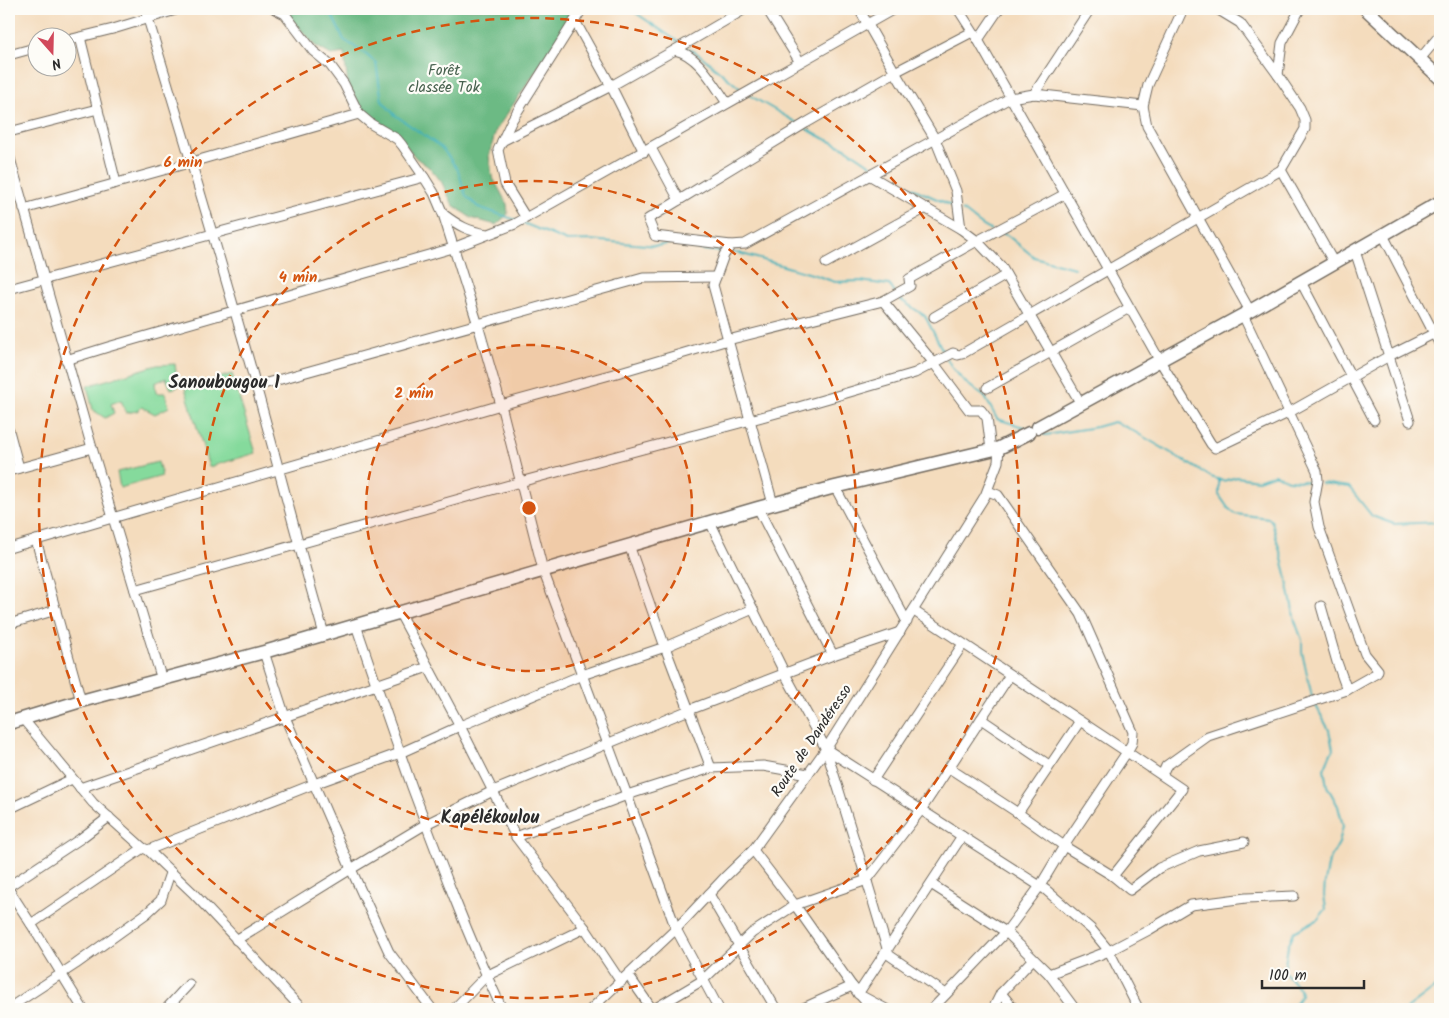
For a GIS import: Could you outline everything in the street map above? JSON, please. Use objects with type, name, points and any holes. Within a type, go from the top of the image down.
[{"type":"highway","points":[[1366,9],[1440,78]]},
{"type":"highway","points":[[9,723],[81,701],[264,652],[758,508],[835,487],[995,449],[1034,430],[1160,361],[1355,252],[1440,202]]},
{"type":"street","points":[[146,9],[213,234],[324,634]]},
{"type":"street","points":[[116,183],[80,37],[113,30],[179,9]]},
{"type":"street","points":[[275,9],[285,14],[313,51],[330,65],[344,84],[360,114],[371,124],[397,139],[424,177],[443,214],[501,405],[543,570],[676,929],[719,1009]]},
{"type":"street","points":[[525,218],[505,184],[498,150],[512,120],[582,9]]},
{"type":"street","points":[[502,141],[611,86],[745,9]]},
{"type":"street","points":[[768,9],[800,62]]},
{"type":"street","points":[[859,9],[894,72],[936,139],[956,191],[961,229]]},
{"type":"street","points":[[66,360],[453,248],[515,224],[894,9]]},
{"type":"street","points":[[958,9],[978,40],[1160,361],[1215,448],[1288,413],[1434,333]]},
{"type":"street","points":[[978,40],[999,9]]},
{"type":"street","points":[[1034,94],[1090,9]]},
{"type":"street","points":[[1162,775],[1166,766],[1208,736],[1347,690],[1378,670],[1365,654],[1319,527],[1314,502],[1318,483],[1317,471],[1288,413],[1246,313],[1198,218],[1147,126],[1143,106],[1148,85],[1183,9]]},
{"type":"street","points":[[135,590],[520,482],[751,420],[915,372],[953,353],[962,354],[1281,170],[1305,129],[1305,120],[1300,108],[1278,75],[1240,23],[1217,9]]},
{"type":"street","points":[[1278,75],[1282,43],[1300,9]]},
{"type":"street","points":[[575,21],[647,150],[680,200]]},
{"type":"street","points":[[972,32],[894,72],[648,219],[655,236],[728,249],[745,244],[1010,98],[1034,94],[1143,106]]},
{"type":"street","points":[[1420,60],[1440,36]]},
{"type":"street","points":[[9,55],[28,50]]},
{"type":"street","points":[[675,50],[682,51],[697,61],[727,103]]},
{"type":"street","points":[[9,132],[98,109]]},
{"type":"street","points":[[24,208],[360,114]]},
{"type":"street","points":[[9,155],[66,360],[162,680]]},
{"type":"street","points":[[1281,170],[1334,263]]},
{"type":"street","points":[[869,175],[961,229],[977,241],[1006,275],[1082,404]]},
{"type":"street","points":[[9,289],[424,177]]},
{"type":"street","points":[[9,548],[501,405],[617,374],[728,340],[883,301],[910,286],[909,279],[1065,194]]},
{"type":"street","points":[[826,263],[926,208]]},
{"type":"street","points":[[443,214],[470,231],[489,234]]},
{"type":"street","points":[[1383,235],[1440,345]]},
{"type":"street","points":[[728,249],[713,285],[774,504]]},
{"type":"street","points":[[1355,252],[1410,421]]},
{"type":"street","points":[[934,317],[1006,275]]},
{"type":"street","points":[[256,386],[643,278],[716,277]]},
{"type":"street","points":[[1301,282],[1374,420]]},
{"type":"street","points":[[883,301],[937,360]]},
{"type":"street","points":[[987,388],[1129,308]]},
{"type":"street","name":"Route de Dandéresso","points":[[591,1009],[600,1006],[621,982],[753,850],[826,749],[986,496],[998,462],[986,418],[981,410],[969,410],[937,360]]},
{"type":"street","points":[[9,431],[19,468]]},
{"type":"street","points":[[9,471],[92,448]]},
{"type":"street","points":[[835,487],[907,622]]},
{"type":"street","points":[[932,1009],[1006,932],[1040,886],[1064,846],[1128,752],[1132,743],[1133,732],[1081,614],[998,496],[988,491]]},
{"type":"street","points":[[758,508],[832,655]]},
{"type":"street","points":[[710,522],[785,674],[826,749],[867,880],[888,955],[946,994]]},
{"type":"street","points":[[36,540],[81,701]]},
{"type":"street","points":[[629,545],[711,768]]},
{"type":"street","points":[[1321,606],[1347,690]]},
{"type":"street","points":[[31,924],[145,849],[400,752],[582,675],[665,647],[753,609]]},
{"type":"street","points":[[9,624],[56,610]]},
{"type":"street","points":[[914,611],[1182,789],[1112,876]]},
{"type":"street","points":[[399,612],[460,726],[516,837],[585,928],[621,982]]},
{"type":"street","points":[[356,625],[376,686],[446,877],[486,976],[502,1009]]},
{"type":"street","points":[[236,940],[426,824],[492,791],[689,710],[832,655],[900,632]]},
{"type":"street","points":[[873,780],[963,644]]},
{"type":"street","points":[[264,652],[285,717],[389,952],[432,1009]]},
{"type":"street","points":[[80,788],[376,686],[428,666]]},
{"type":"street","points":[[628,975],[653,1009],[703,980],[752,933],[795,906],[867,880],[921,810],[1010,675]]},
{"type":"street","points":[[23,719],[80,788],[192,893],[302,1009]]},
{"type":"street","points":[[981,719],[1049,765]]},
{"type":"street","points":[[1018,813],[1080,722]]},
{"type":"street","points":[[826,749],[1040,886],[1091,929],[1109,952],[1138,1008]]},
{"type":"street","points":[[516,837],[627,795],[711,768],[763,766],[808,774]]},
{"type":"street","points":[[949,768],[1064,846],[1112,876],[1130,890],[1159,868],[1199,850],[1244,842]]},
{"type":"street","points":[[9,809],[72,779]]},
{"type":"street","points":[[9,886],[80,839],[109,817]]},
{"type":"street","points":[[801,1009],[815,1006],[855,990],[887,950],[962,836]]},
{"type":"street","points":[[753,850],[870,1009]]},
{"type":"street","points":[[9,1008],[146,913],[161,900],[170,872]]},
{"type":"street","points":[[930,884],[1006,932],[1049,974],[1075,1009]]},
{"type":"street","points":[[9,890],[83,1009]]},
{"type":"street","points":[[709,894],[776,1009]]},
{"type":"street","points":[[1049,974],[1109,952],[1191,905],[1246,898],[1294,896]]},
{"type":"street","points":[[454,1009],[486,976],[585,928]]},
{"type":"street","points":[[993,1009],[1001,993],[1034,959]]},
{"type":"street","points":[[166,1009],[189,984]]},
{"type":"street","points":[[855,990],[886,1009]]},
{"type":"street","points":[[1001,993],[1014,1009]]},
{"type":"green space","name":"Forêt classée Tok","points":[[293,9],[578,9],[496,130],[489,156],[492,176],[507,204],[508,214],[496,225],[471,218],[453,205],[441,181],[430,168],[416,158],[393,130],[368,116],[348,86],[344,53],[331,55],[314,45],[289,16]]},
{"type":"green space","points":[[175,364],[178,387],[171,389],[166,378],[155,383],[156,393],[165,393],[169,407],[155,414],[142,407],[137,411],[126,413],[121,400],[111,404],[114,413],[105,418],[93,410],[87,386],[157,365]]},
{"type":"green space","points":[[232,374],[256,453],[209,467],[185,388]]},
{"type":"green space","points":[[158,462],[162,476],[120,488],[117,472]]},
{"type":"waterway","points":[[329,9],[344,40],[376,63],[382,101],[395,115],[442,148],[458,170],[466,196],[478,207],[516,220]]},
{"type":"waterway","points":[[630,9],[680,43]]},
{"type":"waterway","points":[[686,47],[700,55],[743,91]]},
{"type":"waterway","points":[[749,95],[799,124]]},
{"type":"waterway","points":[[805,128],[847,149],[877,169]]},
{"type":"waterway","points":[[883,173],[894,180],[955,207]]},
{"type":"waterway","points":[[962,210],[991,230]]},
{"type":"waterway","points":[[523,223],[567,241],[590,240],[657,246],[672,243],[703,250],[723,252]]},
{"type":"waterway","points":[[1000,233],[1007,235],[1034,257],[1074,268]]},
{"type":"waterway","points":[[730,253],[739,253],[835,282],[860,281],[889,285],[895,292]]},
{"type":"waterway","points":[[898,296],[925,316],[945,355]]},
{"type":"waterway","points":[[947,359],[953,369],[966,383],[985,397],[997,419],[1027,428]]},
{"type":"waterway","points":[[1038,432],[1046,435],[1096,427],[1114,422],[1128,428],[1211,477],[1223,481],[1237,477],[1258,480],[1275,474],[1288,480],[1313,482]]},
{"type":"waterway","points":[[1219,479],[1219,495],[1235,514],[1269,518],[1272,522],[1285,570],[1295,621],[1302,640],[1302,652],[1312,697]]},
{"type":"waterway","points":[[1321,483],[1349,487],[1372,516],[1394,524],[1440,522]]},
{"type":"waterway","points":[[1292,1009],[1301,995],[1300,990],[1284,971],[1288,946],[1294,932],[1318,919],[1326,909],[1324,895],[1329,861],[1339,843],[1343,826],[1338,806],[1327,786],[1324,769],[1333,749],[1329,730],[1315,704]]},
{"type":"waterway","points":[[1407,1009],[1440,984]]},
{"type":"district","name":"Sanoubougou 1","points":[[224,383]]},
{"type":"district","name":"Kapélékoulou","points":[[490,818]]}]
